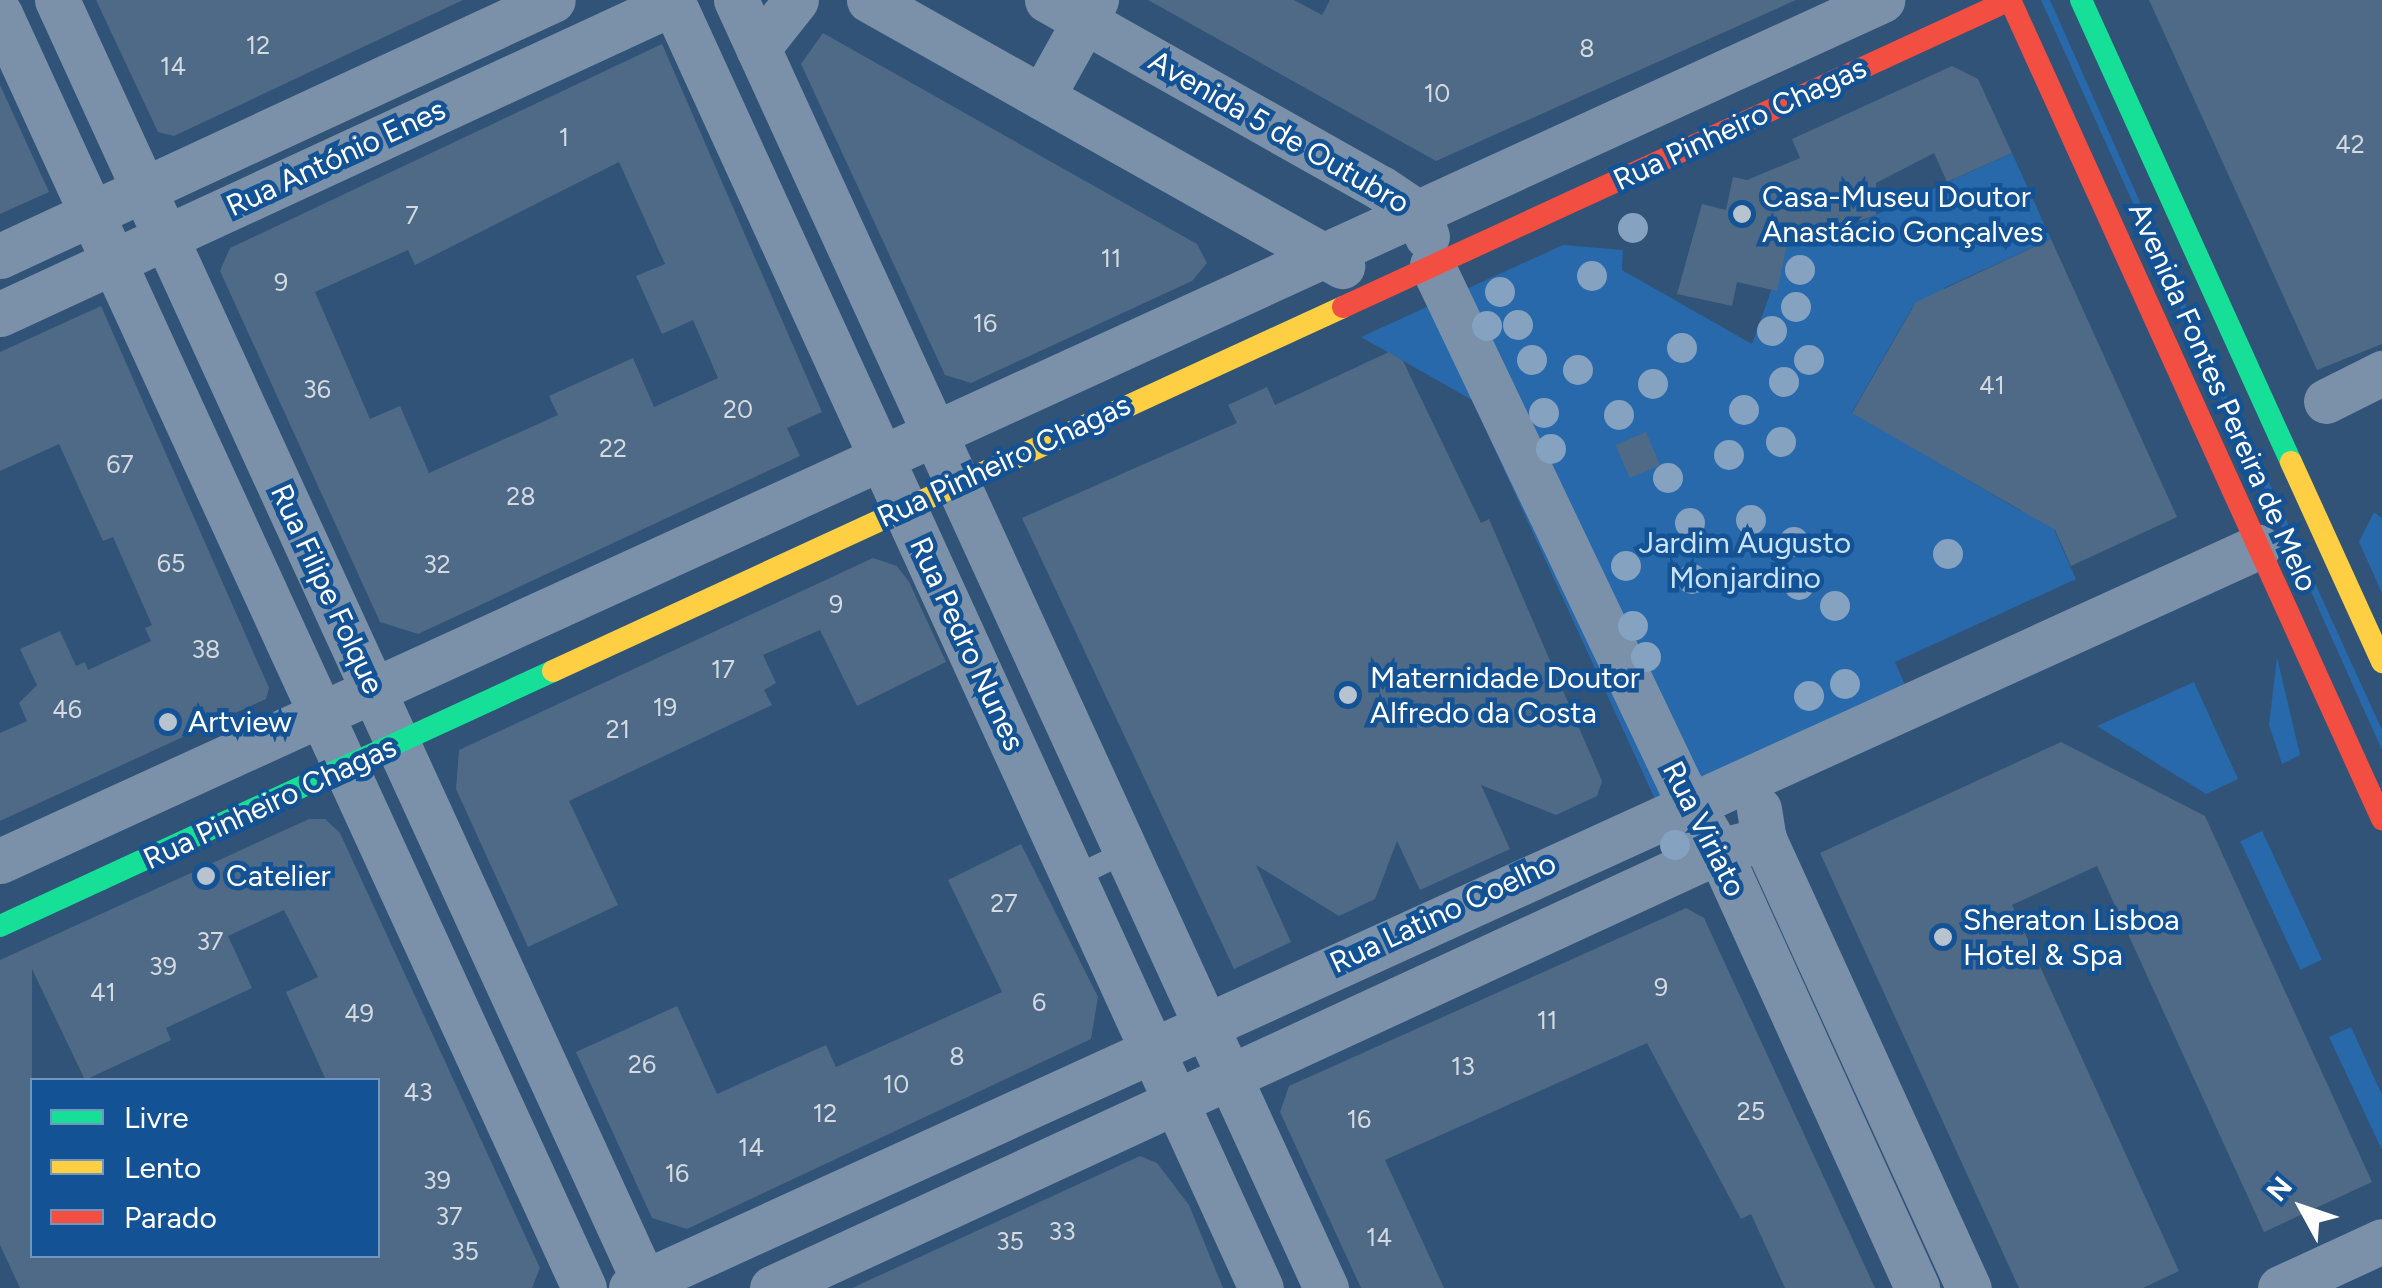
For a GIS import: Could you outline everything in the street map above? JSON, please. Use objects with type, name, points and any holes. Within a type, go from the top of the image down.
[{"type":"street","name":"Rua Filipe Folque","points":[[57,0],[641,1286]]},
{"type":"street","name":"Rua António Enes","points":[[0,256],[553,0]]},
{"type":"street","name":"Rua Pedro Nunes","points":[[736,0],[1326,1288]]},
{"type":"street","points":[[758,48],[796,0]]},
{"type":"street","points":[[869,0],[1321,258],[1351,270],[1423,269]]},
{"type":"street","name":"Rua Pinheiro Chagas","points":[[0,861],[1882,0]]},
{"type":"street","name":"Rua Pinheiro Chagas","points":[[0,926],[2010,0]]},
{"type":"street","name":"Avenida Fontes Pereira de Melo","points":[[2010,0],[2382,819]]},
{"type":"street","name":"Avenida Fontes Pereira de Melo","points":[[2081,0],[2382,662]]},
{"type":"street","name":"Rua António Enes","points":[[0,314],[673,2]]},
{"type":"street","name":"Rua Pedro Nunes","points":[[673,2],[1262,1288]]},
{"type":"street","name":"Avenida 5 de Outubro","points":[[1042,97],[1076,6],[1418,213],[1428,235],[1423,269]]},
{"type":"street","name":"Rua Filipe Folque","points":[[0,14],[584,1288]]},
{"type":"street","name":"Rua Viriato","points":[[1423,269],[1720,850],[1917,1288]]},
{"type":"street","points":[[2326,401],[2382,373]]},
{"type":"street","name":"Rua Latino Coelho","points":[[641,1286],[1625,828],[1696,804],[2258,546]]},
{"type":"street","name":"Rua Viriato","points":[[1753,778],[1764,839],[1968,1288]]},
{"type":"street","name":"Rua Latino Coelho","points":[[772,1288],[1720,850],[1764,839]]},
{"type":"street","points":[[2280,1288],[2382,1242]]},
{"type":"lane","points":[[1074,877],[1126,852]]},
{"type":"green space","points":[[2041,0],[2050,0],[2237,420],[2231,419]]},
{"type":"green space","name":"Jardim Augusto Monjardino","points":[[2012,153],[2051,239],[1944,288],[1967,339],[1912,308],[1852,412],[2021,511],[2036,489],[2076,579],[1895,662],[1905,685],[1659,808],[1472,400],[1361,337],[1563,245],[1623,250],[1622,270],[1752,344],[1787,246],[1825,238]]},
{"type":"green space","points":[[2260,478],[2267,478],[2382,730],[2382,750]]},
{"type":"green space","points":[[2374,512],[2382,518],[2382,593],[2359,542]]},
{"type":"green space","points":[[2277,657],[2300,755],[2282,764],[2269,725]]},
{"type":"green space","points":[[2194,682],[2238,779],[2206,794],[2097,726]]},
{"type":"green space","points":[[2262,831],[2322,960],[2300,970],[2240,841]]},
{"type":"green space","points":[[2351,1027],[2382,1095],[2382,1150],[2329,1037]]},
{"type":"building","points":[[96,0],[463,0],[174,136],[158,132]]},
{"type":"building","points":[[1148,0],[1294,0],[1322,15],[1330,0],[1796,0],[1436,161]]},
{"type":"building","points":[[2149,0],[2382,0],[2382,344],[2317,370]]},
{"type":"building","points":[[823,33],[1197,244],[1207,263],[1192,281],[971,383],[945,375],[801,64]]},
{"type":"building","points":[[662,44],[822,412],[787,428],[800,456],[418,634],[380,622],[220,271],[230,248]],"holes":[[[619,162],[665,264],[636,276],[662,334],[693,320],[718,378],[654,407],[633,358],[549,396],[558,415],[429,473],[400,406],[370,419],[315,292],[408,250],[415,265]]]},
{"type":"building","points":[[1952,66],[1978,79],[2012,153],[1947,182],[1934,153],[1876,183],[1876,215],[1787,245],[1777,291],[1737,282],[1732,306],[1677,294],[1702,204],[1726,210],[1733,177],[1747,180],[1800,158],[1792,139]]},
{"type":"building","points":[[0,85],[49,192],[0,214]]},
{"type":"building","points":[[2051,239],[2177,517],[2071,566],[2055,530],[1852,413],[1916,302]]},
{"type":"building","points":[[101,306],[269,688],[266,699],[0,821],[0,733],[27,721],[19,703],[37,685],[20,649],[60,631],[76,666],[85,662],[88,670],[151,641],[145,628],[152,625],[113,537],[103,541],[59,444],[0,471],[0,352]]},
{"type":"building","name":"Maternidade Doutor Alfredo da Costa","points":[[1389,352],[1403,361],[1481,523],[1489,519],[1602,781],[1597,796],[1556,815],[1481,785],[1510,849],[1420,890],[1397,841],[1375,899],[1339,916],[1256,865],[1291,942],[1234,969],[1022,518],[1237,423],[1228,405],[1267,387],[1275,405]]},
{"type":"building","points":[[1646,432],[1660,465],[1630,478],[1616,445]]},
{"type":"building","points":[[873,558],[897,566],[909,582],[946,662],[857,706],[820,630],[763,655],[776,683],[764,690],[772,705],[569,801],[618,905],[528,947],[456,789],[459,750]]},
{"type":"building","points":[[2061,742],[2205,816],[2372,1182],[2264,1232],[2097,866],[2012,905],[2179,1271],[2143,1288],[2019,1288],[1820,853]]},
{"type":"building","points":[[309,819],[325,819],[340,833],[540,1268],[532,1288],[20,1288],[0,1245],[0,960]]},
{"type":"building","points":[[1021,844],[1098,997],[1091,1039],[687,1229],[652,1218],[576,1052],[677,1006],[717,1094],[826,1045],[836,1067],[1002,992],[948,880]]},
{"type":"building","points":[[1686,908],[1704,918],[1875,1288],[1785,1288],[1751,1214],[1741,1219],[1647,1043],[1385,1160],[1444,1288],[1361,1288],[1280,1112],[1289,1086]]},
{"type":"building","points":[[1140,1156],[1157,1163],[1189,1205],[1223,1288],[852,1288]]},
{"type":"traffic: fast","points":[[2081,0],[2291,462]]},
{"type":"traffic: fast","points":[[0,926],[553,671]]},
{"type":"traffic: slow","points":[[553,671],[1343,307]]},
{"type":"traffic: slow","points":[[2291,462],[2382,662]]},
{"type":"traffic: jam","points":[[1343,307],[2010,0]]},
{"type":"traffic: jam","points":[[2010,0],[2382,819]]},
{"type":"place","name":"Casa-Museu Doutor Anastácio Gonçalves","points":[[1742,214]]},
{"type":"place","name":"Maternidade Doutor Alfredo da Costa","points":[[1348,695]]},
{"type":"place","name":"Artview","points":[[168,722]]},
{"type":"place","name":"Catelier","points":[[206,876]]},
{"type":"place","name":"Sheraton Lisboa Hotel & Spa","points":[[1943,937]]}]
